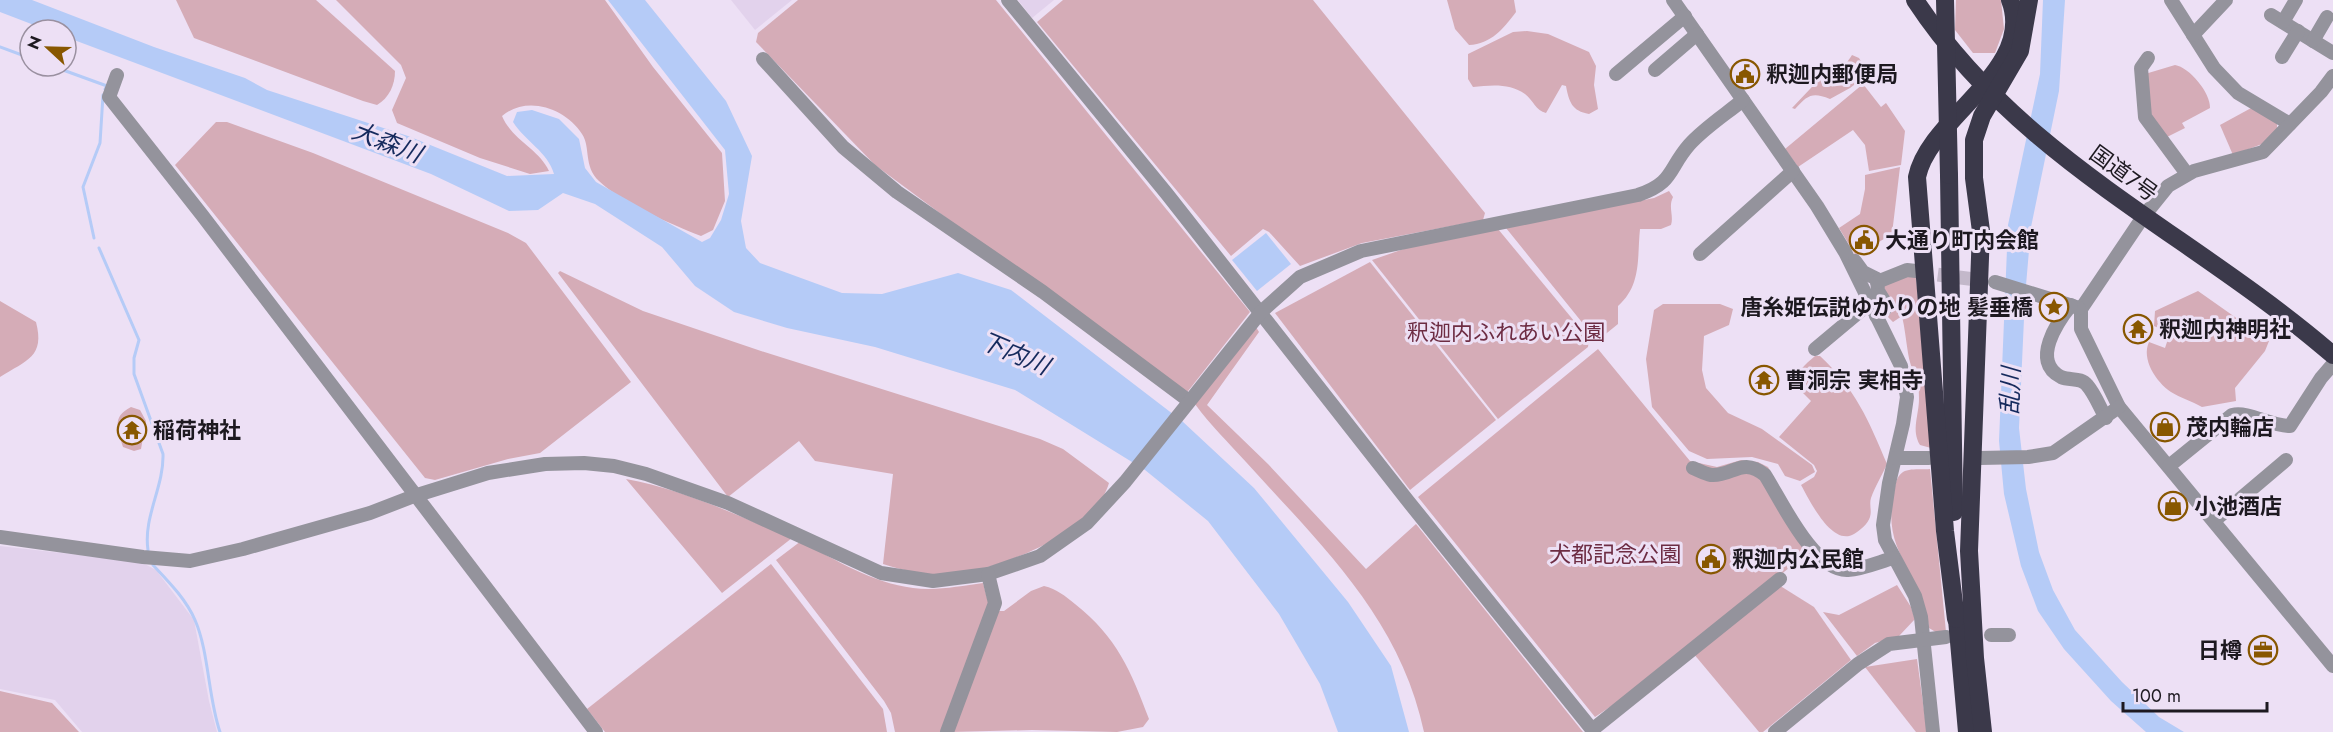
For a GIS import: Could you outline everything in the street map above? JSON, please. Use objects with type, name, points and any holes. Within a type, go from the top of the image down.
[{"type":"highway","name":"国道7号","points":[[1915,0],[1938,35],[1989,91],[2050,148],[2143,217],[2262,299],[2333,355]]},
{"type":"highway","points":[[1945,0],[1956,619]]},
{"type":"highway","points":[[1981,732],[1974,658],[1969,552],[1981,251],[1973,157],[1977,128],[1998,67],[2010,42],[2014,19],[2010,0]]},
{"type":"highway","points":[[1967,732],[1945,531],[1917,177],[1928,148],[1989,91],[2020,51],[2030,0]]},
{"type":"highway","points":[[1954,492],[1965,622],[1981,732]]},
{"type":"street","points":[[1008,0],[1261,312],[1408,501],[1593,731],[1780,579]]},
{"type":"street","points":[[1673,0],[1840,244],[1863,272],[1877,282],[1878,291],[1886,304],[1876,316]]},
{"type":"street","points":[[2171,0],[2214,68],[2238,93],[2290,124]]},
{"type":"street","points":[[2193,35],[2226,0]]},
{"type":"street","points":[[2296,0],[2277,19],[2333,53]]},
{"type":"street","points":[[1616,74],[1685,16]]},
{"type":"street","points":[[2313,41],[2327,17]]},
{"type":"street","points":[[2282,57],[2298,32]]},
{"type":"street","points":[[1655,70],[1697,34]]},
{"type":"street","points":[[2148,58],[2141,68],[2145,117],[2187,174]]},
{"type":"street","points":[[763,59],[843,147],[897,192],[1043,292],[1189,401]]},
{"type":"street","points":[[117,75],[108,98],[202,215],[596,732]]},
{"type":"street","points":[[2106,418],[2087,385],[2078,380],[2063,378],[2050,367],[2048,353],[2054,326],[2076,307],[2168,186],[2187,174],[2262,152],[2333,76]]},
{"type":"street","points":[[0,537],[132,556],[190,561],[243,549],[370,513],[414,496],[488,473],[523,466],[584,463],[614,466],[646,474],[728,503],[881,573],[933,581],[988,574],[1040,556],[1087,524],[1125,482],[1261,312],[1300,277],[1360,251],[1638,195],[1656,189],[1671,175],[1689,145],[1743,100]]},
{"type":"street","points":[[1700,254],[1792,171]]},
{"type":"street","points":[[1840,244],[1870,303],[1905,381],[1907,397],[1896,458],[1888,483],[1883,525],[1885,540],[1893,558],[1915,596],[1924,639],[1933,732]]},
{"type":"street","points":[[1877,282],[1907,270],[1916,272]]},
{"type":"street","points":[[1995,282],[2031,291],[2076,307]]},
{"type":"street","points":[[1815,349],[1870,303]]},
{"type":"street","points":[[2076,307],[2081,329],[2120,407],[2333,666]]},
{"type":"street","points":[[2169,466],[2232,415],[2241,413],[2275,426],[2290,426],[2321,378],[2333,364]]},
{"type":"street","points":[[1987,458],[2028,457],[2053,453],[2120,407]]},
{"type":"street","points":[[1896,458],[1929,458]]},
{"type":"street","points":[[2214,521],[2286,460]]},
{"type":"street","points":[[1693,468],[1712,475],[1750,466],[1765,475],[1810,548],[1827,564],[1846,570],[1893,558]]},
{"type":"street","points":[[947,732],[994,603],[988,574]]},
{"type":"street","points":[[1991,635],[2009,635]]},
{"type":"street","points":[[1775,732],[1858,664],[1889,644],[1946,637]]},
{"type":"shaded area","points":[[731,0],[792,0],[755,30]]},
{"type":"shaded area","points":[[1018,0],[1054,0],[1032,18]]},
{"type":"shaded area","points":[[0,546],[141,562],[156,570],[194,620],[217,732],[82,732],[55,700],[0,689]]},
{"type":"green space","points":[[176,0],[316,0],[395,71],[394,81],[388,95],[377,105],[363,101],[194,38]]},
{"type":"green space","points":[[336,0],[605,0],[653,67],[722,153],[725,201],[713,230],[701,236],[648,213],[621,198],[594,175],[589,163],[585,139],[575,125],[556,111],[545,107],[523,106],[502,116],[512,132],[539,156],[549,171],[530,174],[480,158],[397,123],[392,110],[406,78],[401,65]]},
{"type":"green space","points":[[798,0],[996,0],[1250,312],[1185,395],[875,165],[756,42],[758,33]]},
{"type":"green space","points":[[1063,0],[1313,0],[1485,213],[1483,220],[1362,243],[1300,266],[1269,232],[1263,229],[1231,256],[1037,22]]},
{"type":"green space","points":[[1447,0],[1514,0],[1516,12],[1490,39],[1469,45],[1455,29]]},
{"type":"green space","points":[[1956,0],[2001,0],[2004,29],[1995,53],[1973,53],[1955,30]]},
{"type":"green space","points":[[1513,32],[1548,34],[1589,52],[1596,66],[1594,85],[1598,109],[1589,114],[1579,111],[1570,101],[1566,86],[1562,85],[1546,113],[1519,90],[1493,85],[1473,87],[1468,79],[1468,54]]},
{"type":"green space","points":[[1852,55],[1859,58],[1866,70],[1862,79],[1830,99],[1814,95],[1795,109],[1792,108],[1828,70],[1843,67]]},
{"type":"green space","points":[[2175,65],[2187,70],[2203,88],[2210,108],[2182,123],[2185,128],[2167,137],[2152,121],[2145,74]]},
{"type":"green space","points":[[1863,84],[1881,107],[1886,103],[1905,131],[1901,165],[1869,171],[1865,145],[1853,130],[1798,167],[1785,149]]},
{"type":"green space","points":[[2253,107],[2277,120],[2277,129],[2262,144],[2233,155],[2220,125]]},
{"type":"green space","points":[[216,122],[227,122],[313,153],[508,233],[526,243],[631,382],[540,453],[508,459],[435,480],[425,478],[175,165]]},
{"type":"green space","points":[[1900,167],[1892,234],[1856,256],[1839,228],[1860,214],[1865,175]]},
{"type":"green space","points":[[1669,191],[1673,197],[1671,225],[1661,229],[1640,229],[1635,280],[1626,298],[1618,306],[1618,324],[1597,341],[1506,228],[1654,198]]},
{"type":"green space","name":"釈迦内ふれあい公園","points":[[1498,229],[1589,339],[1588,347],[1498,419],[1372,260],[1421,243]]},
{"type":"green space","points":[[1370,262],[1496,420],[1410,490],[1275,313]]},
{"type":"green space","points":[[560,271],[643,311],[761,351],[1040,439],[1063,449],[1109,483],[1100,501],[1085,517],[1065,533],[1018,557],[971,571],[951,574],[917,572],[883,564],[893,474],[815,461],[799,441],[728,497],[558,273]]},
{"type":"green space","points":[[1906,276],[1916,277],[1931,448],[1920,445],[1917,439],[1919,393],[1909,359],[1902,316],[1893,322],[1887,316],[1891,313],[1892,303],[1883,286]]},
{"type":"green space","points":[[2198,291],[2269,341],[2265,351],[2235,388],[2236,401],[2202,407],[2165,388],[2148,363],[2149,342],[2165,348],[2170,333],[2154,326],[2155,311]]},
{"type":"green space","points":[[0,301],[36,322],[38,343],[32,356],[0,377]]},
{"type":"green space","points":[[1663,304],[1720,304],[1733,309],[1729,325],[1704,336],[1702,370],[1706,388],[1728,413],[1762,429],[1812,465],[1815,472],[1800,481],[1785,476],[1778,464],[1752,457],[1707,459],[1689,451],[1652,407],[1646,359],[1654,310]]},
{"type":"green space","points":[[1256,327],[1259,332],[1207,405],[1268,464],[1366,569],[1416,524],[1583,732],[1424,732],[1413,691],[1397,653],[1377,618],[1354,585],[1302,523],[1213,427],[1195,404]]},
{"type":"green space","name":"犬都記念公園","points":[[1598,349],[1690,461],[1717,467],[1741,460],[1758,462],[1768,467],[1791,512],[1814,548],[1644,684],[1595,717],[1418,497]]},
{"type":"green space","points":[[1815,356],[1820,356],[1852,393],[1867,419],[1887,464],[1871,498],[1869,520],[1854,534],[1846,536],[1830,528],[1816,511],[1801,485],[1814,477],[1817,471],[1814,465],[1779,437],[1811,401],[1795,385],[1799,372]]},
{"type":"green space","points":[[131,407],[140,410],[146,421],[141,449],[134,451],[123,447],[118,424],[121,415]]},
{"type":"green space","points":[[1930,469],[1946,632],[1939,634],[1929,628],[1919,592],[1897,547],[1891,514],[1895,484],[1901,474],[1909,470]]},
{"type":"green space","points":[[626,479],[689,496],[792,538],[722,593]]},
{"type":"green space","points":[[801,541],[855,570],[898,585],[931,589],[983,583],[989,605],[941,732],[895,732],[891,713],[884,701],[776,560]]},
{"type":"green space","points":[[771,564],[883,709],[887,732],[605,732],[587,709]]},
{"type":"green space","points":[[1777,584],[1814,607],[1851,660],[1763,732],[1759,732],[1693,653]]},
{"type":"green space","points":[[1897,585],[1911,607],[1915,619],[1899,636],[1875,643],[1857,656],[1823,612],[1839,615]]},
{"type":"green space","points":[[1044,586],[1057,591],[1075,604],[1102,629],[1129,670],[1149,719],[1143,727],[1117,732],[1032,730],[951,732],[996,611],[1004,611],[1031,591]]},
{"type":"green space","points":[[1917,659],[1927,732],[1916,732],[1865,667]]},
{"type":"green space","points":[[0,691],[52,703],[79,732],[0,732]]},
{"type":"water","points":[[0,0],[32,0],[154,47],[245,78],[267,90],[408,136],[507,176],[554,174],[547,159],[513,122],[517,112],[532,110],[559,119],[579,139],[585,168],[596,182],[702,242],[710,238],[721,220],[729,194],[725,150],[608,0],[645,0],[726,101],[752,156],[741,221],[746,248],[760,263],[842,293],[882,294],[958,273],[1011,290],[1182,421],[1254,488],[1348,602],[1391,666],[1409,732],[1338,732],[1320,684],[1279,614],[1208,521],[1145,470],[1015,390],[875,347],[787,328],[734,312],[695,286],[662,247],[595,204],[563,193],[538,210],[509,211],[431,174],[78,42],[78,18],[18,19],[0,12]]},
{"type":"water","name":"乱川","points":[[2043,0],[2065,0],[2059,91],[2031,227],[2025,297],[2019,428],[2026,489],[2039,552],[2053,590],[2075,630],[2122,682],[2159,717],[2184,732],[2146,732],[2111,701],[2064,649],[2038,611],[2021,566],[2004,494],[1999,441],[2008,225],[2040,74]]},
{"type":"water","points":[[1266,233],[1291,264],[1257,291],[1232,260]]},
{"type":"waterway","points":[[0,47],[18,54]]},
{"type":"waterway","points":[[78,75],[107,86],[105,89]]},
{"type":"waterway","points":[[94,238],[83,187],[100,143],[103,95]]},
{"type":"waterway","points":[[99,248],[139,340],[134,358],[134,374],[163,454],[160,478],[148,526],[148,550]]},
{"type":"waterway","points":[[153,565],[182,598],[195,620],[203,646],[220,732]]},
{"type":"tunnel","points":[[1917,272],[1987,281]]},
{"type":"place","name":"釈迦内郵便局","points":[[1745,74]]},
{"type":"place","name":"大通り町内会館","points":[[1864,240]]},
{"type":"place","name":"唐糸姫伝説ゆかりの地 髪垂橋","points":[[2054,307]]},
{"type":"place","name":"釈迦内神明社","points":[[2138,329]]},
{"type":"place","name":"曹洞宗 実相寺","points":[[1764,380]]},
{"type":"place","name":"茂内輪店","points":[[2165,427]]},
{"type":"place","name":"稲荷神社","points":[[132,430]]},
{"type":"place","name":"小池酒店","points":[[2173,506]]},
{"type":"place","name":"釈迦内公民館","points":[[1711,559]]},
{"type":"place","name":"日樽","points":[[2263,650]]},
{"type":"water label","name":"大森川","points":[[387,142]]},
{"type":"water label","name":"下内川","points":[[1015,353]]}]
